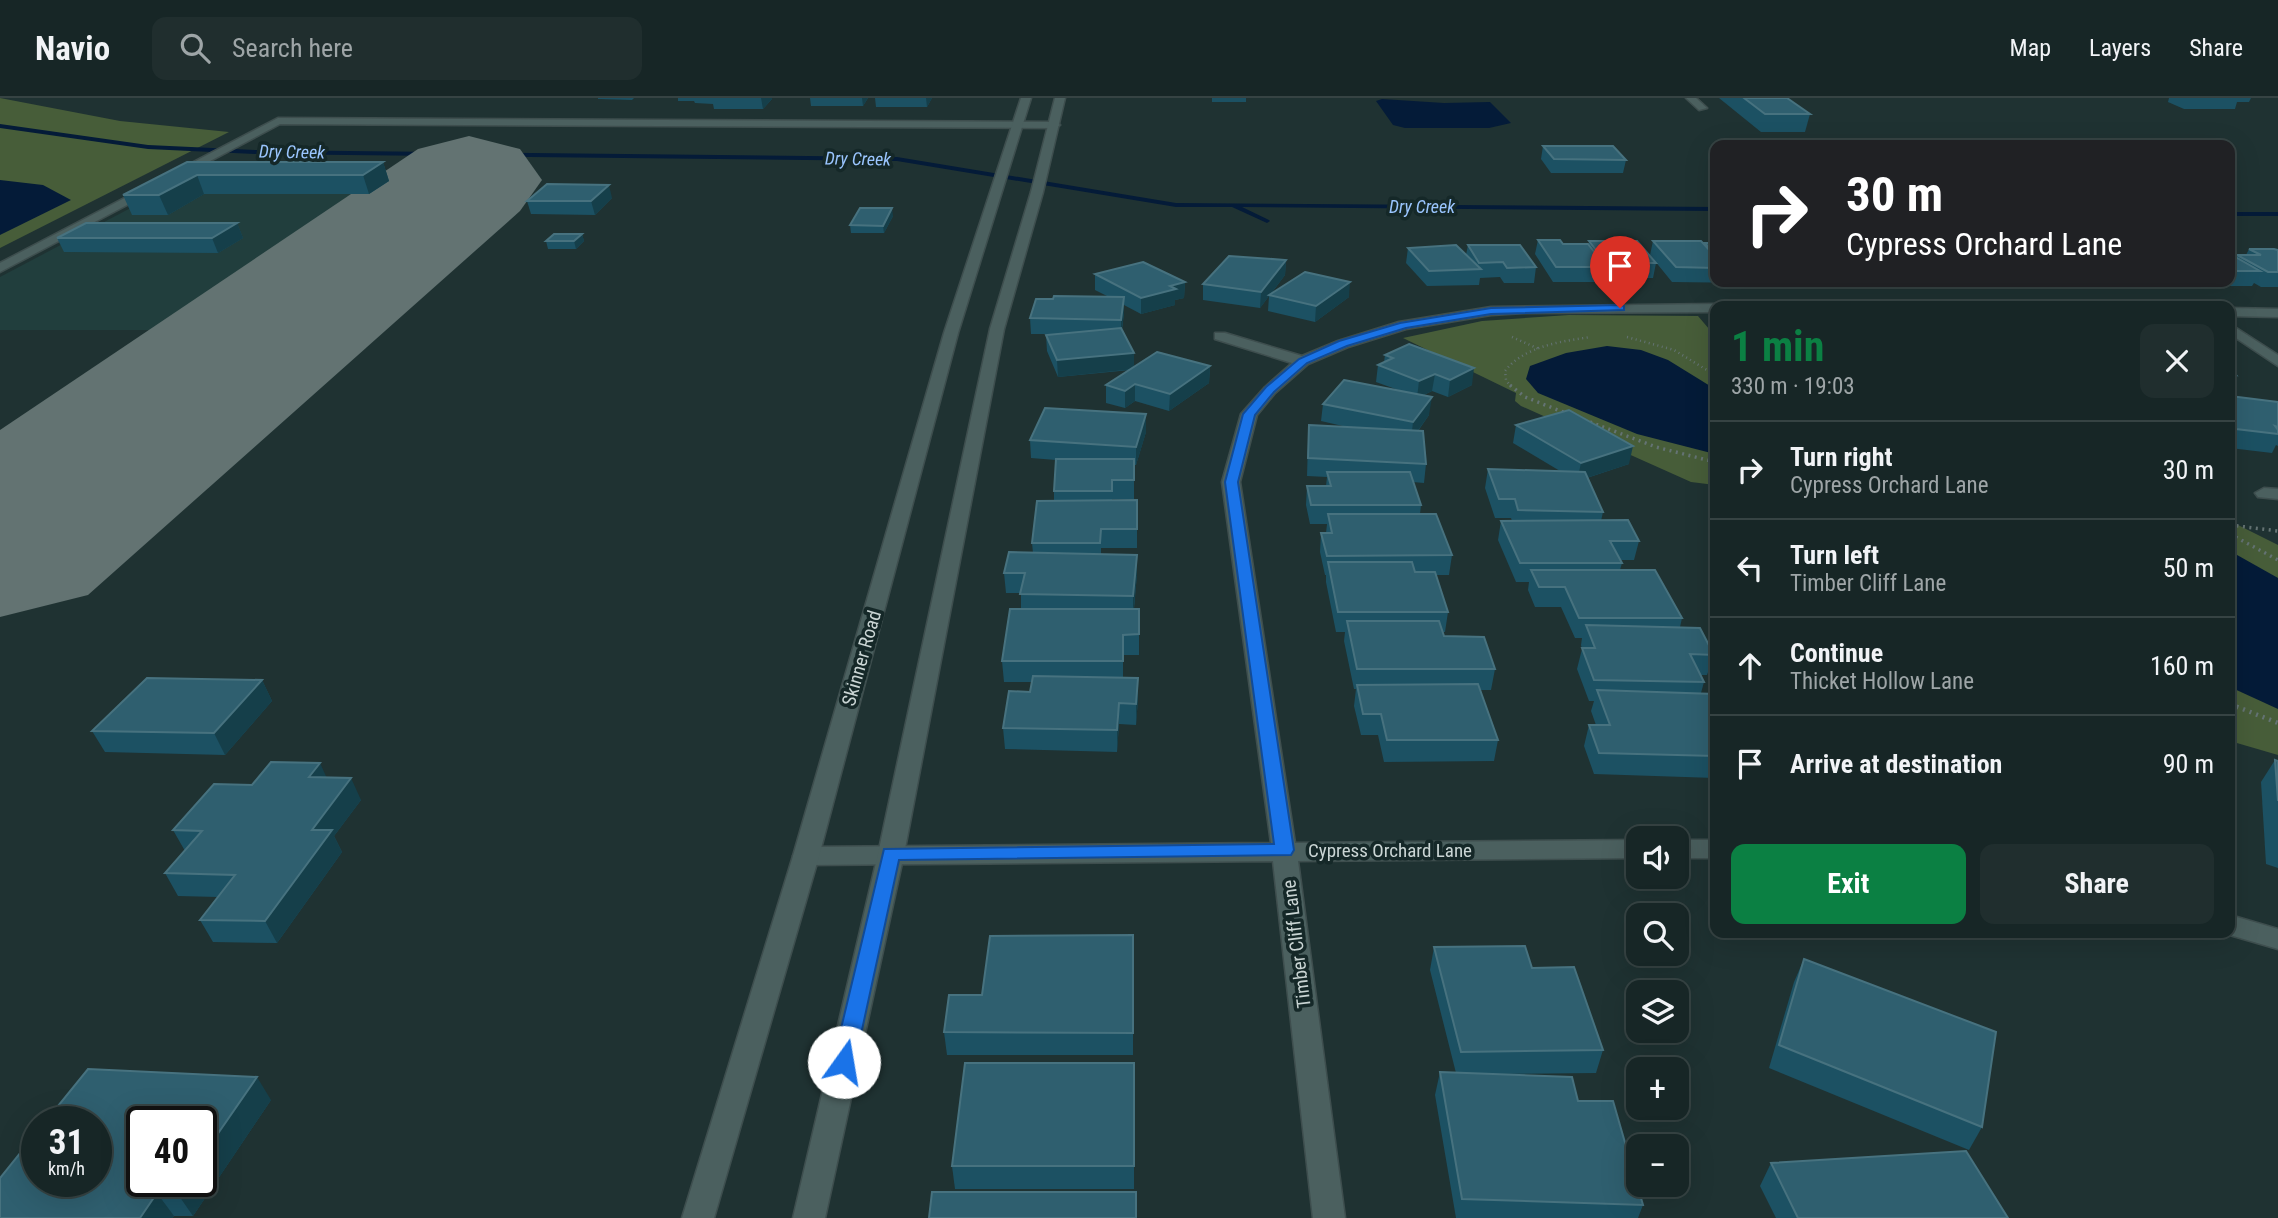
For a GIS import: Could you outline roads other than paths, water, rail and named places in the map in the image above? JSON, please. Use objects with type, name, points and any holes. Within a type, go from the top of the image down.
[{"type":"street","name":"Skinner Road","points":[[698,1218],[806,856],[951,333],[1026,98]]},
{"type":"street","points":[[809,1218],[891,854],[997,329],[1040,183],[1060,98]]},
{"type":"street","points":[[1691,98],[1702,108]]},
{"type":"street","points":[[0,268],[278,121],[1055,125]]},
{"type":"street","name":"Timber Cliff Lane","points":[[1329,1218],[1284,850],[1231,482],[1249,414],[1270,390],[1303,361],[1352,340],[1404,325],[1491,311],[1573,307],[1710,309]]},
{"type":"street","points":[[2235,312],[2278,313]]},
{"type":"street","points":[[2235,332],[2278,362]]},
{"type":"street","points":[[1220,336],[1303,361]]},
{"type":"street","name":"Cypress Orchard Lane","points":[[806,856],[1626,849]]},
{"type":"street","points":[[1689,849],[1710,849]]},
{"type":"street","points":[[2235,926],[2278,939]]},
{"type":"water","points":[[1382,99],[1444,103],[1490,102],[1511,123],[1489,128],[1405,128],[1393,125],[1376,101]]},
{"type":"water","points":[[0,180],[43,185],[71,200],[0,235]]},
{"type":"water","points":[[1607,346],[1641,350],[1668,360],[1710,386],[1710,453],[1637,434],[1538,393],[1526,379],[1530,366],[1566,353]]},
{"type":"water","points":[[2235,554],[2278,578],[2278,709],[2235,689]]},
{"type":"waterway","name":"Dry Creek","points":[[0,126],[148,147],[255,152],[897,159],[1176,205],[1710,209]]},
{"type":"waterway","points":[[1235,207],[1267,221]]},
{"type":"waterway","name":"Dry Creek","points":[[2235,214],[2278,214]]}]
